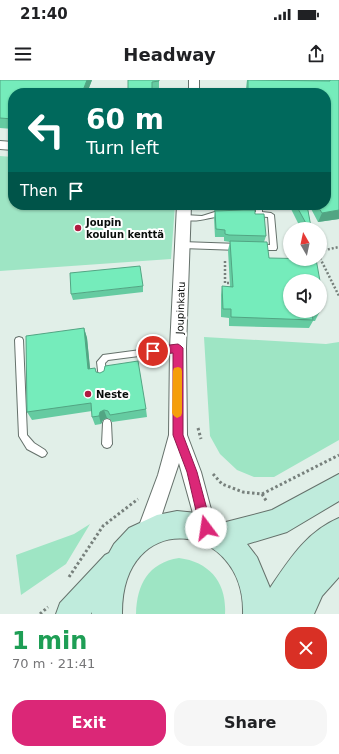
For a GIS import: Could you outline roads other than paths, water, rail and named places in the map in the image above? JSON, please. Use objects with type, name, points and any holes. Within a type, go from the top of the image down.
[{"type":"main road","points":[[214,533],[277,522],[339,487]]},
{"type":"main road","points":[[71,614],[103,576],[123,557],[134,543],[146,534],[165,526],[184,524],[214,533],[240,555],[253,579],[259,608],[258,614]]},
{"type":"main road","points":[[270,614],[302,565],[320,546],[339,532]]},
{"type":"main road","points":[[298,614],[312,586],[339,555]]},
{"type":"main road","points":[[107,614],[107,598],[113,575],[123,557]]},
{"type":"street","name":"Joupinkatu","points":[[146,534],[167,475],[178,435],[178,348],[184,211]]},
{"type":"street","name":"Joupinkatu","points":[[178,435],[214,533]]},
{"type":"lane","points":[[184,211],[202,218],[218,213],[232,214]]},
{"type":"lane","points":[[246,214],[271,215],[274,248],[251,247]]},
{"type":"lane","points":[[182,245],[243,247]]},
{"type":"lane","points":[[19,340],[23,436],[33,450],[42,453]]},
{"type":"lane","points":[[102,376],[101,362],[106,357],[178,348]]},
{"type":"lane","points":[[107,423],[107,444]]},
{"type":"place","name":"Joupin koulun kenttä","points":[[78,228]]},
{"type":"place","name":"Neste","points":[[88,394]]}]
